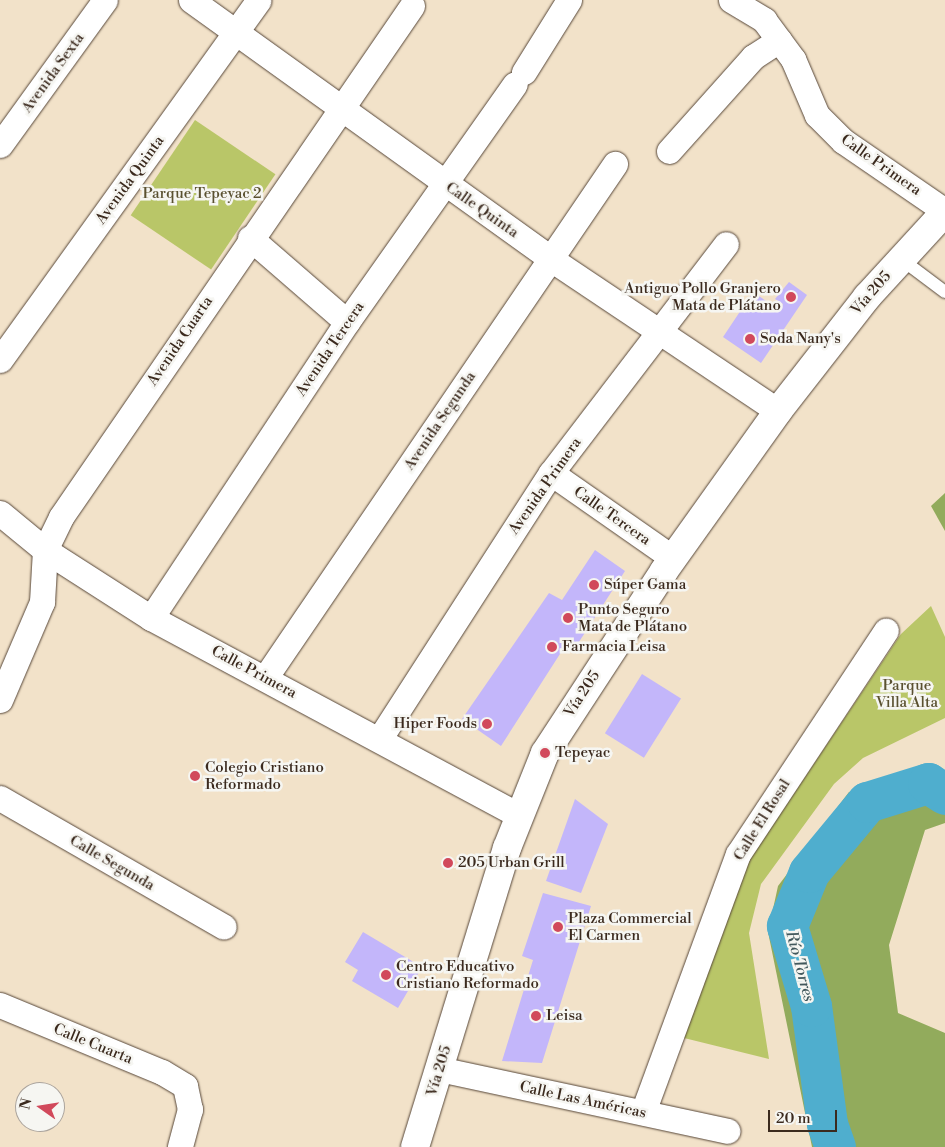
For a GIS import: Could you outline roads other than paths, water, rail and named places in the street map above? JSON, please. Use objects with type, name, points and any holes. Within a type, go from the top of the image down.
[{"type":"main road","name":"Vía 205","points":[[415,1147],[519,815],[544,754],[672,558],[778,411],[901,259],[945,212]]},
{"type":"street","name":"Avenida Sexta","points":[[0,146],[105,0]]},
{"type":"street","name":"Calle Quinta","points":[[191,0],[551,259],[778,411]]},
{"type":"street","name":"Avenida Quinta","points":[[0,360],[259,0]]},
{"type":"street","name":"Avenida Tercera","points":[[151,618],[347,322],[520,78],[570,0]]},
{"type":"street","name":"Calle Primera","points":[[731,0],[764,20],[779,40],[817,115],[843,141],[945,212]]},
{"type":"street","name":"Avenida Cuarta","points":[[0,700],[42,602],[45,550],[61,517],[250,238],[412,6]]},
{"type":"street","points":[[669,151],[753,57],[779,40]]},
{"type":"street","name":"Avenida Segunda","points":[[265,678],[615,164]]},
{"type":"street","points":[[250,238],[347,322]]},
{"type":"street","name":"Avenida Primera","points":[[380,738],[551,474],[726,244]]},
{"type":"street","name":"Calle Tercera","points":[[551,474],[672,558]]},
{"type":"street","name":"Calle Primera","points":[[0,513],[45,550],[151,618],[380,738],[519,815]]},
{"type":"street","name":"Calle El Rosal","points":[[643,1112],[738,854],[886,630]]},
{"type":"street","name":"Calle Segunda","points":[[0,798],[224,927]]},
{"type":"street","name":"Calle Cuarta","points":[[0,1005],[162,1072],[185,1086],[190,1109],[180,1147]]},
{"type":"street","name":"Calle Las Américas","points":[[439,1069],[727,1130]]},
{"type":"lane","points":[[901,259],[945,292]]},
{"type":"waterway","name":"Río Torres","points":[[835,1147],[827,1124],[811,1006],[787,926],[809,872],[867,802],[928,783],[945,794]]},
{"type":"place","name":"Antiguo Pollo Granjero Mata de Plátano","points":[[791,297]]},
{"type":"place","name":"Soda Nany's","points":[[750,339]]},
{"type":"place","name":"Súper Gama","points":[[594,585]]},
{"type":"place","name":"Punto Seguro Mata de Plátano","points":[[568,618]]},
{"type":"place","name":"Farmacia Leisa","points":[[552,647]]},
{"type":"place","name":"Hiper Foods","points":[[487,724]]},
{"type":"place","name":"Tepeyac","points":[[545,753]]},
{"type":"place","name":"Colegio Cristiano Reformado","points":[[195,776]]},
{"type":"place","name":"205 Urban Grill","points":[[448,863]]},
{"type":"place","name":"Plaza Commercial El Carmen","points":[[558,927]]},
{"type":"place","name":"Centro Educativo Cristiano Reformado","points":[[386,975]]},
{"type":"place","name":"Leisa","points":[[536,1016]]},
{"type":"park label","name":"Parque Tepeyac 2","points":[[202,194]]},
{"type":"park label","name":"Parque Villa Alta","points":[[907,694]]}]
